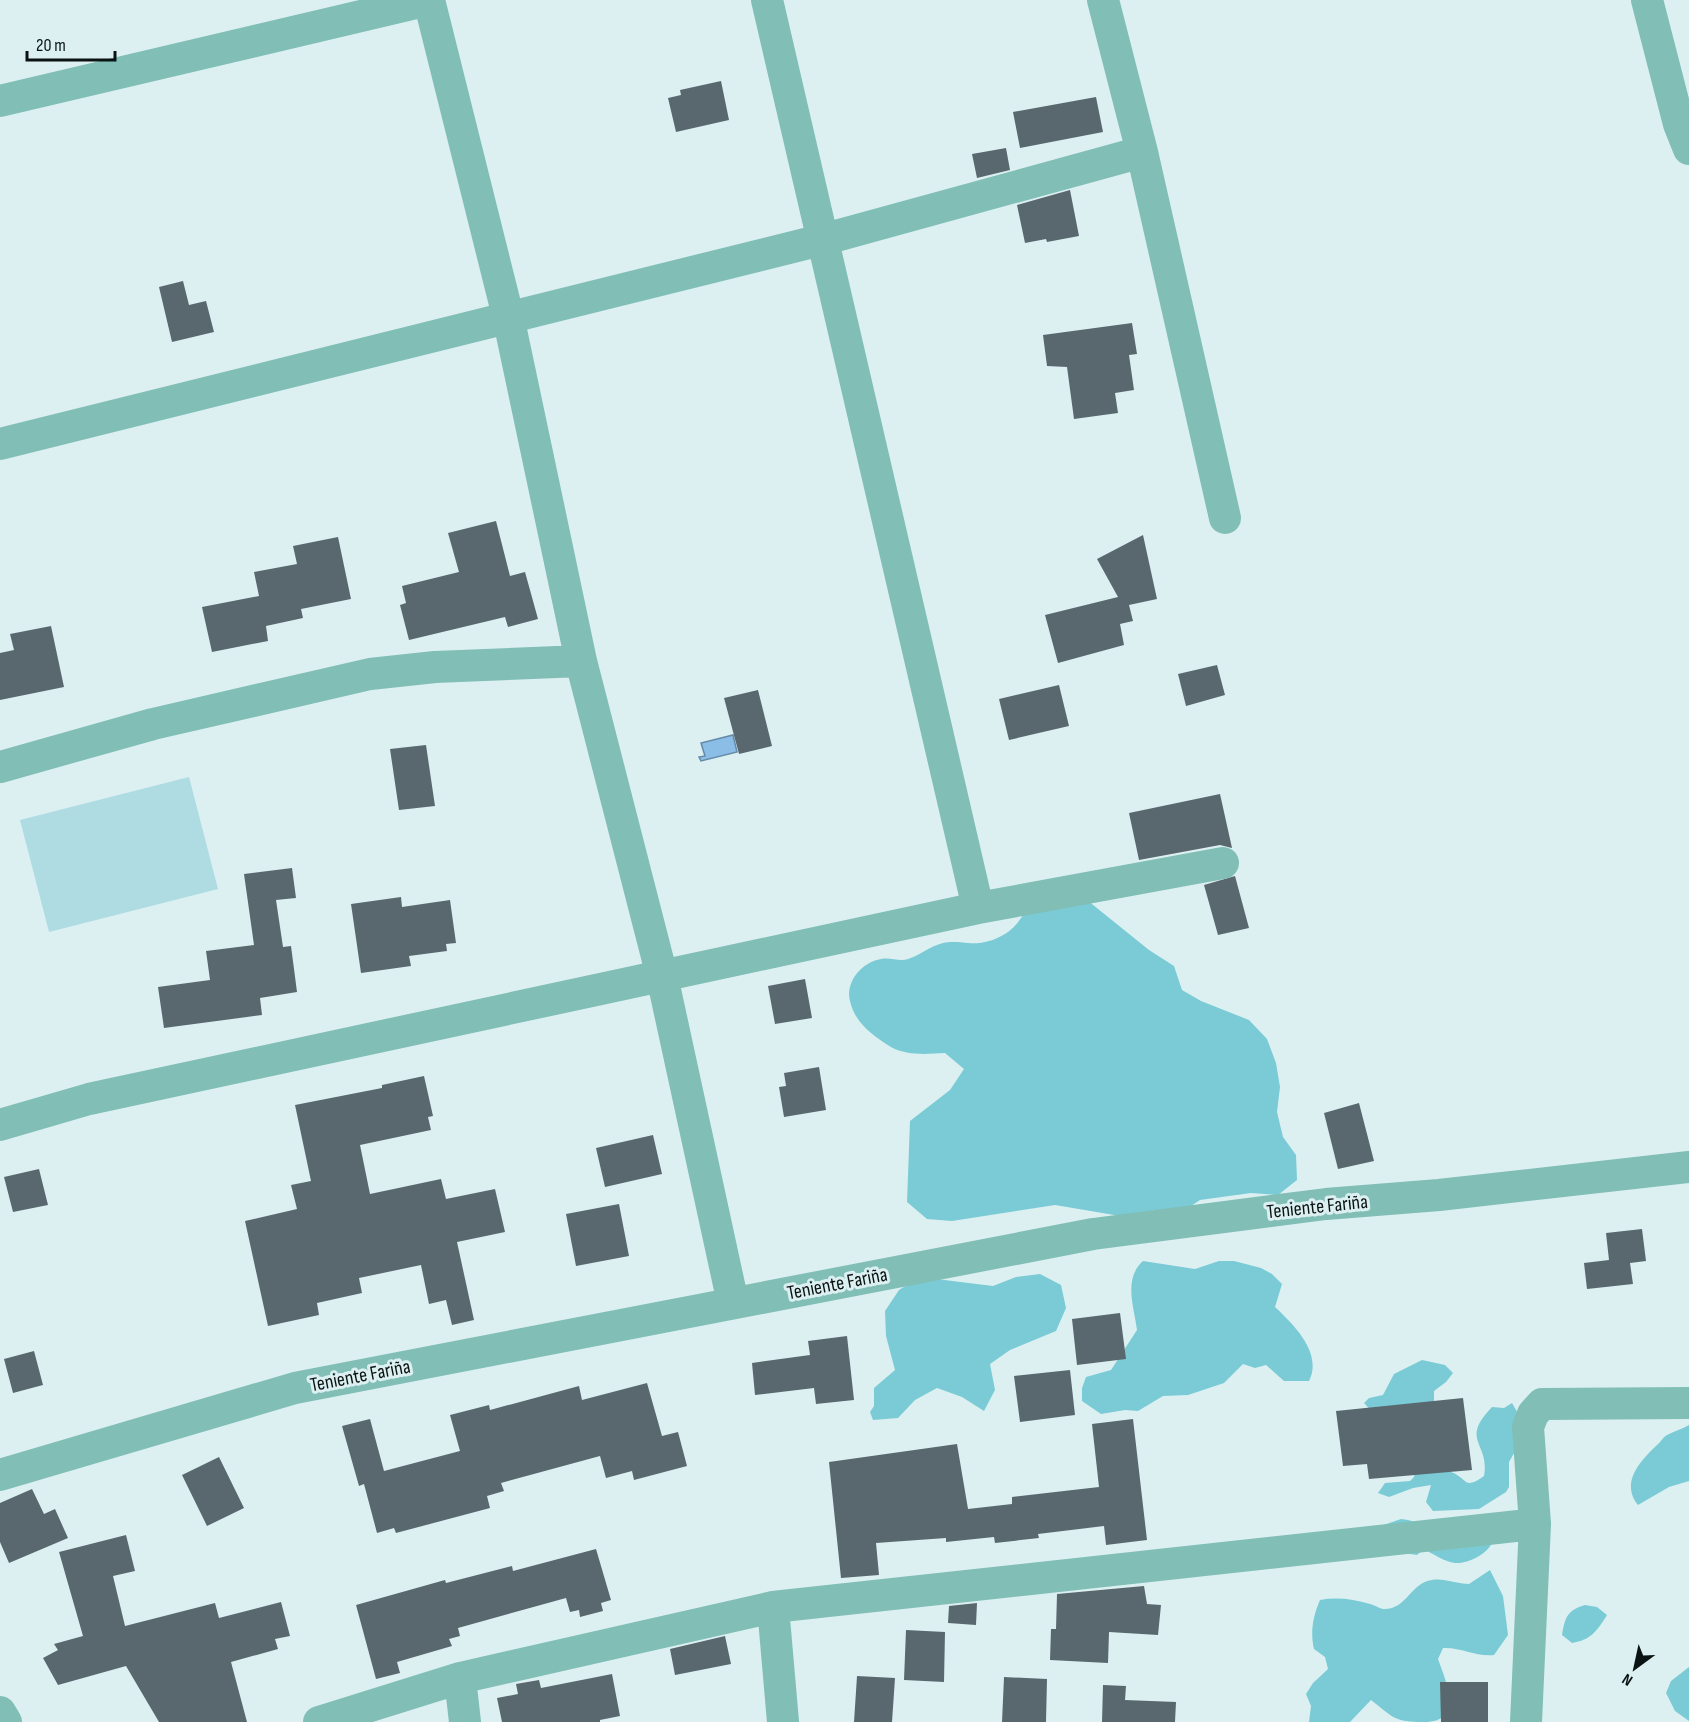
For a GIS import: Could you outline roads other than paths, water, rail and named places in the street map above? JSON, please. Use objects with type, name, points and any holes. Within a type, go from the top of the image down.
[{"type":"street","points":[[0,101],[429,0],[508,316],[581,662],[662,976],[733,1303]]},
{"type":"street","points":[[767,0],[825,239],[978,908]]},
{"type":"street","points":[[1103,0],[1142,152],[1225,518]]},
{"type":"street","points":[[1647,0],[1678,124],[1689,149]]},
{"type":"street","points":[[0,444],[825,239],[1142,152]]},
{"type":"street","points":[[0,767],[153,724],[370,674],[435,667],[581,662]]},
{"type":"street","points":[[0,1125],[89,1099],[978,908],[1223,863]]},
{"type":"street","name":"Teniente Fariña","points":[[0,1475],[295,1388],[1093,1233],[1326,1204],[1439,1195],[1689,1167]]},
{"type":"street","points":[[1526,1722],[1535,1524],[1528,1428],[1533,1414],[1542,1404],[1689,1403]]},
{"type":"street","points":[[318,1722],[460,1678],[773,1607],[1535,1524]]},
{"type":"street","points":[[773,1607],[783,1722]]},
{"type":"street","points":[[460,1678],[465,1722]]},
{"type":"street","points":[[0,1712],[6,1722]]}]
